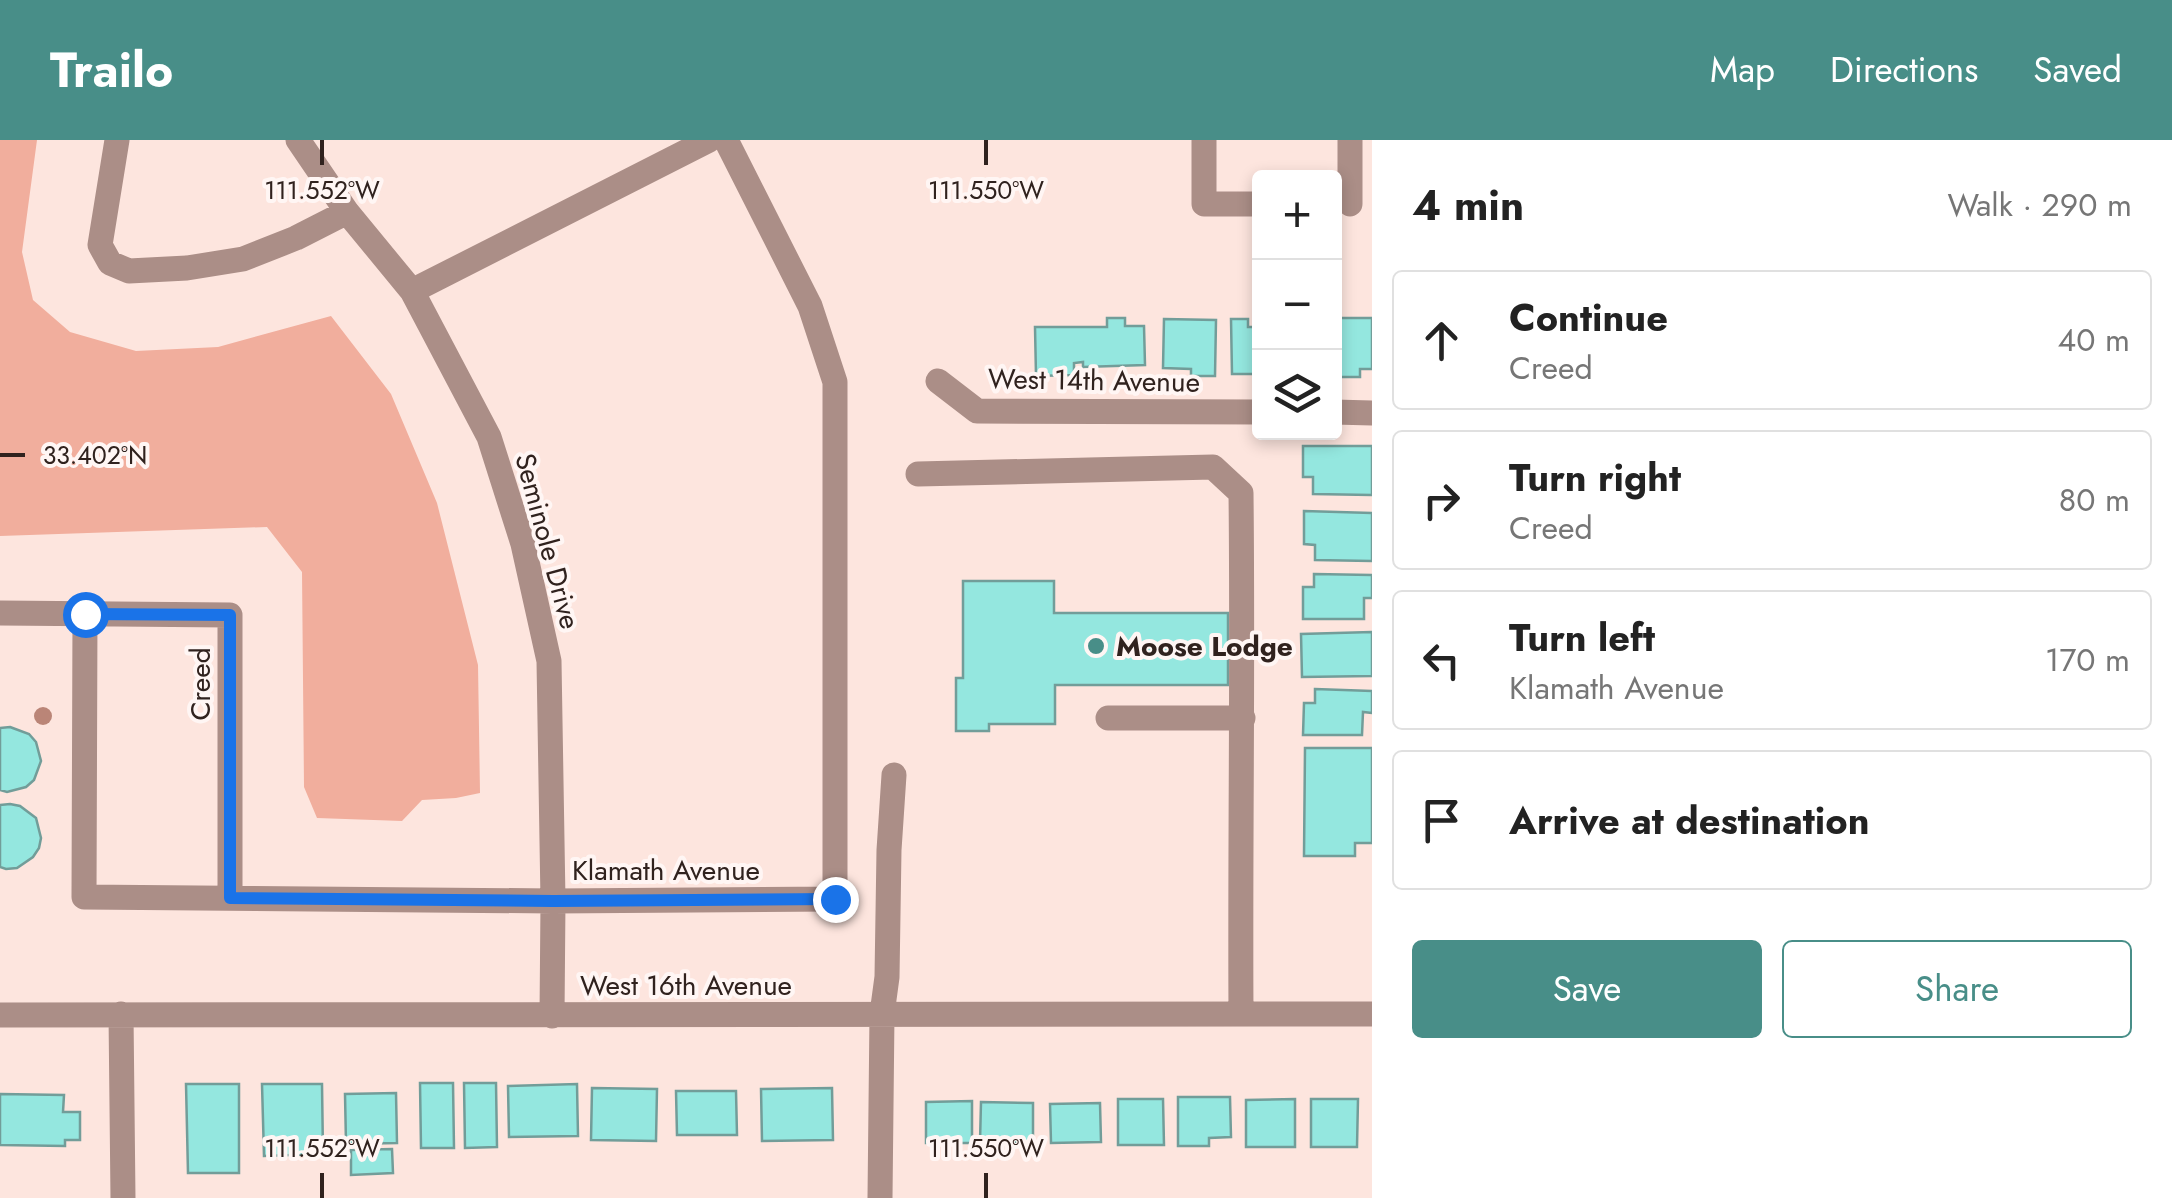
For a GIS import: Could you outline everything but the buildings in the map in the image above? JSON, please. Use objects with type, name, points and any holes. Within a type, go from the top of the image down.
[{"type":"street","points":[[117,140],[100,245],[110,263],[129,271],[188,268],[242,258],[296,238],[347,212]]},
{"type":"street","name":"Seminole Drive","points":[[298,140],[347,212],[412,290],[489,436],[523,544],[548,661],[552,1016]]},
{"type":"street","points":[[412,290],[708,140]]},
{"type":"street","name":"Klamath Avenue","points":[[85,614],[84,897],[835,899],[835,382],[810,306],[726,140]]},
{"type":"street","points":[[1204,140],[1204,204],[1252,204]]},
{"type":"street","points":[[1350,140],[1352,204]]},
{"type":"street","name":"West 14th Avenue","points":[[938,381],[977,411],[1252,412]]},
{"type":"street","points":[[1342,412],[1372,413]]},
{"type":"street","points":[[918,474],[1214,467],[1241,493],[1240,1014]]},
{"type":"street","points":[[0,613],[85,614]]},
{"type":"street","name":"Creed","points":[[85,614],[230,615],[230,898]]},
{"type":"street","points":[[1108,718],[1243,718]]},
{"type":"street","points":[[880,1198],[882,1014],[887,977],[894,775]]},
{"type":"street","points":[[121,1014],[123,1198]]},
{"type":"street","name":"West 16th Avenue","points":[[0,1015],[1372,1014]]},
{"type":"shaded area","points":[[0,140],[37,140],[22,252],[33,300],[70,332],[136,351],[218,347],[331,316],[391,394],[437,503],[478,665],[480,793],[422,800],[402,821],[317,818],[304,787],[302,572],[267,527],[0,536]]},
{"type":"place","name":"Moose Lodge","points":[[1096,646]]},
{"type":"route","points":[[85,614],[230,615],[230,898],[835,899]]}]
